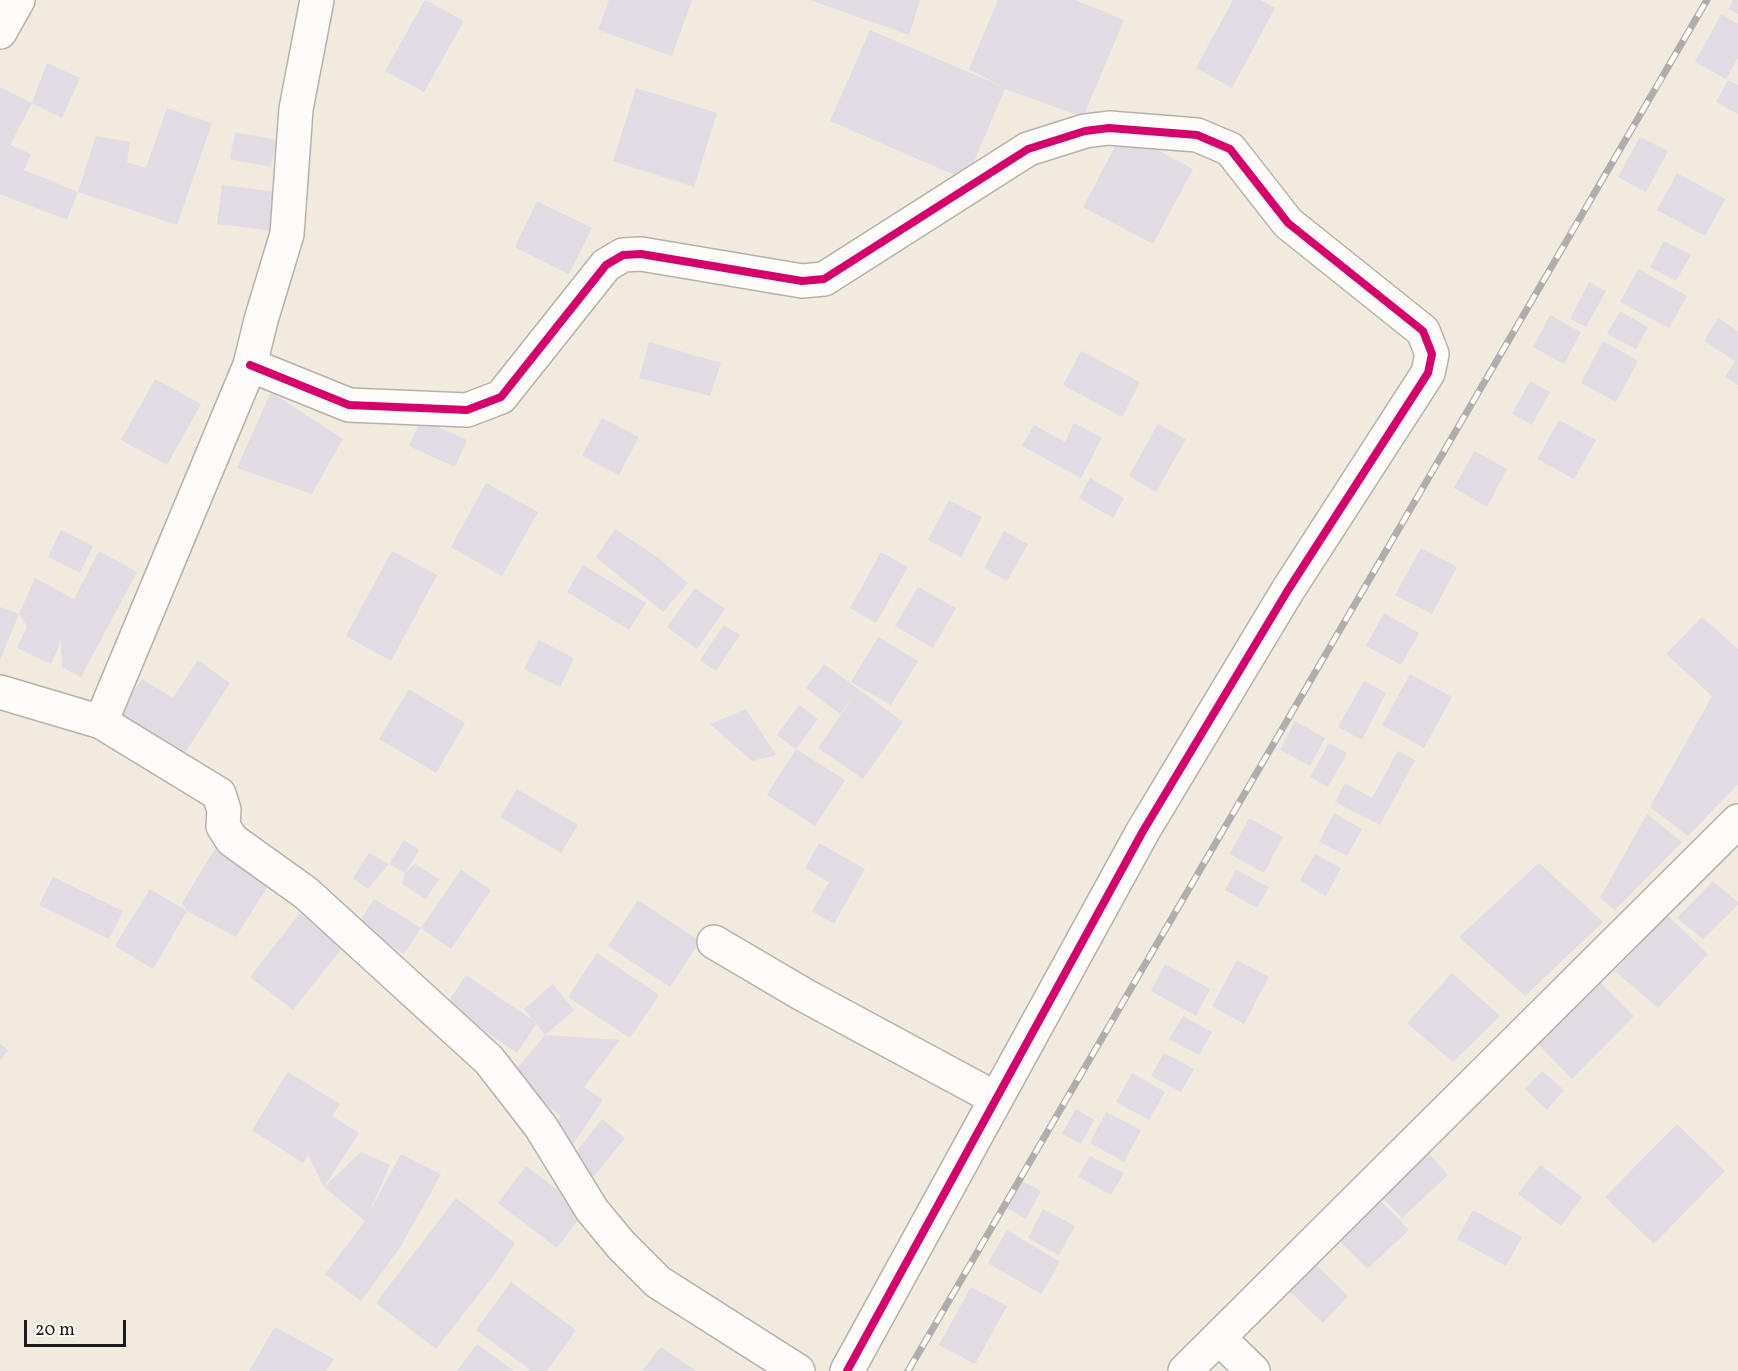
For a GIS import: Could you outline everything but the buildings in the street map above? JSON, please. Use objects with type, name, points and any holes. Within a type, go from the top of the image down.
[{"type":"street","points":[[0,32],[18,0]]},
{"type":"street","points":[[100,722],[250,365],[287,234],[296,109],[311,2]]},
{"type":"street","points":[[250,365],[349,405],[467,410],[501,397],[606,265],[623,255],[641,254],[802,281],[824,279],[1028,150],[1085,131],[1108,128],[1197,135],[1230,149],[1288,223],[1423,332],[1432,354],[1428,373],[1288,590],[1143,831],[847,1371]]},
{"type":"street","points":[[0,692],[100,722],[219,794],[224,810],[223,826],[232,840],[306,893],[489,1060],[541,1127],[592,1210],[621,1245],[658,1282],[798,1371]]},
{"type":"street","points":[[1185,1371],[1738,821]]},
{"type":"street","points":[[714,942],[804,995],[995,1098]]},
{"type":"street","points":[[1219,1338],[1253,1371]]},
{"type":"railway","points":[[908,1371],[1707,0]]},
{"type":"cycle path","points":[[250,365],[349,405],[467,410],[501,397],[606,265],[623,255],[641,254],[802,281],[824,279],[1028,149],[1085,131],[1109,128],[1197,135],[1230,149],[1288,223],[1423,331],[1432,354],[1428,373],[1288,590],[1143,831],[847,1371]]}]
